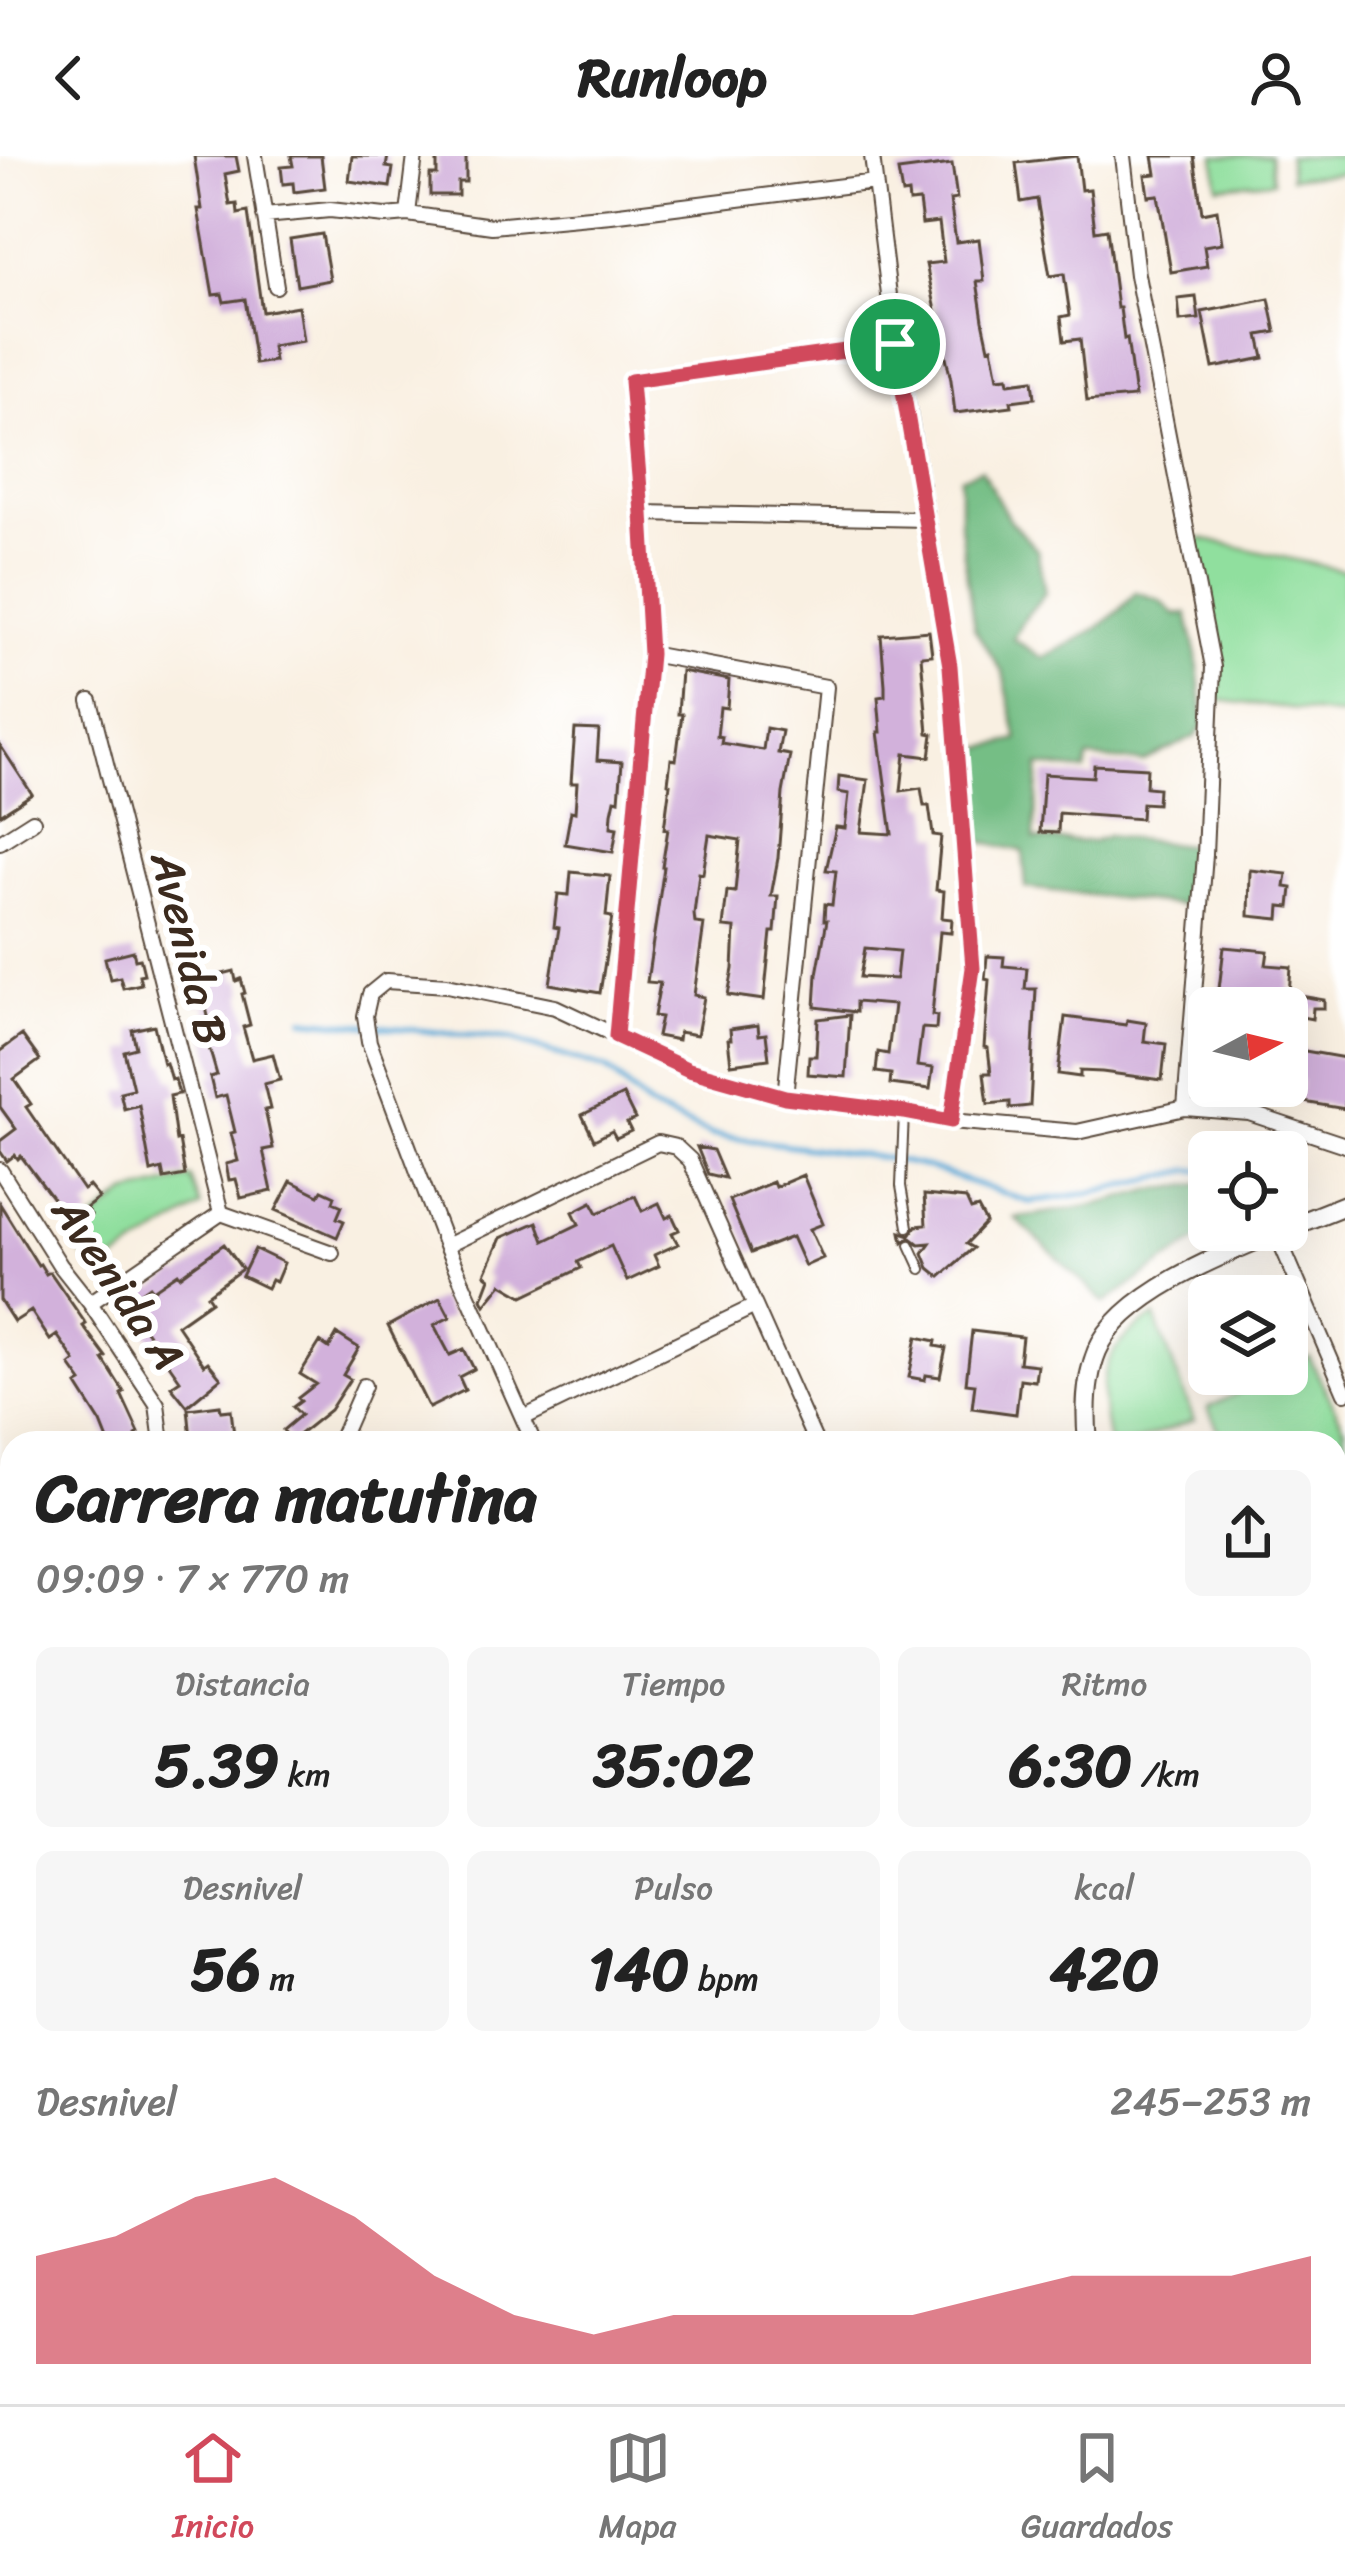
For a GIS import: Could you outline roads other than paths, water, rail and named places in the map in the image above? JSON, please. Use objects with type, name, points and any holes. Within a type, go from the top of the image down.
[{"type":"street","points":[[255,156],[276,286]]},
{"type":"street","points":[[409,214],[415,156]]},
{"type":"street","points":[[872,156],[895,344],[950,666],[973,968],[951,1121]]},
{"type":"street","points":[[1124,156],[1137,275],[1213,667],[1205,855],[1185,1108]]},
{"type":"street","points":[[264,215],[330,209],[491,226],[874,182]]},
{"type":"street","points":[[616,1036],[650,654],[631,381],[895,344]]},
{"type":"street","points":[[642,513],[926,519]]},
{"type":"street","points":[[650,654],[826,686],[785,1097]]},
{"type":"street","name":"Avenida B","points":[[90,701],[221,1213]]},
{"type":"street","points":[[0,842],[33,821]]},
{"type":"street","points":[[529,1431],[446,1246],[369,1042],[365,1016],[370,994],[386,982],[447,985],[555,1007],[689,1070],[785,1097],[951,1121],[1077,1132],[1185,1108],[1249,1113],[1345,1145]]},
{"type":"street","points":[[446,1246],[658,1142],[676,1147],[690,1160],[811,1431]]},
{"type":"street","name":"Avenida A","points":[[0,1170],[158,1404],[161,1431]]},
{"type":"street","points":[[1308,1220],[1345,1205]]},
{"type":"street","points":[[90,1303],[221,1213],[332,1253]]},
{"type":"street","points":[[1087,1431],[1089,1374],[1099,1346],[1118,1318],[1168,1282],[1230,1251]]},
{"type":"street","points":[[1290,1251],[1345,1393]]},
{"type":"street","points":[[523,1418],[755,1306]]},
{"type":"street","points":[[345,1431],[364,1386]]},
{"type":"lane","points":[[904,1112],[902,1186],[908,1227]]},
{"type":"lane","points":[[910,1245],[921,1269]]},
{"type":"waterway","points":[[304,1019],[508,1039],[606,1069],[650,1108],[712,1135],[923,1166],[1029,1202],[1188,1171]]}]
